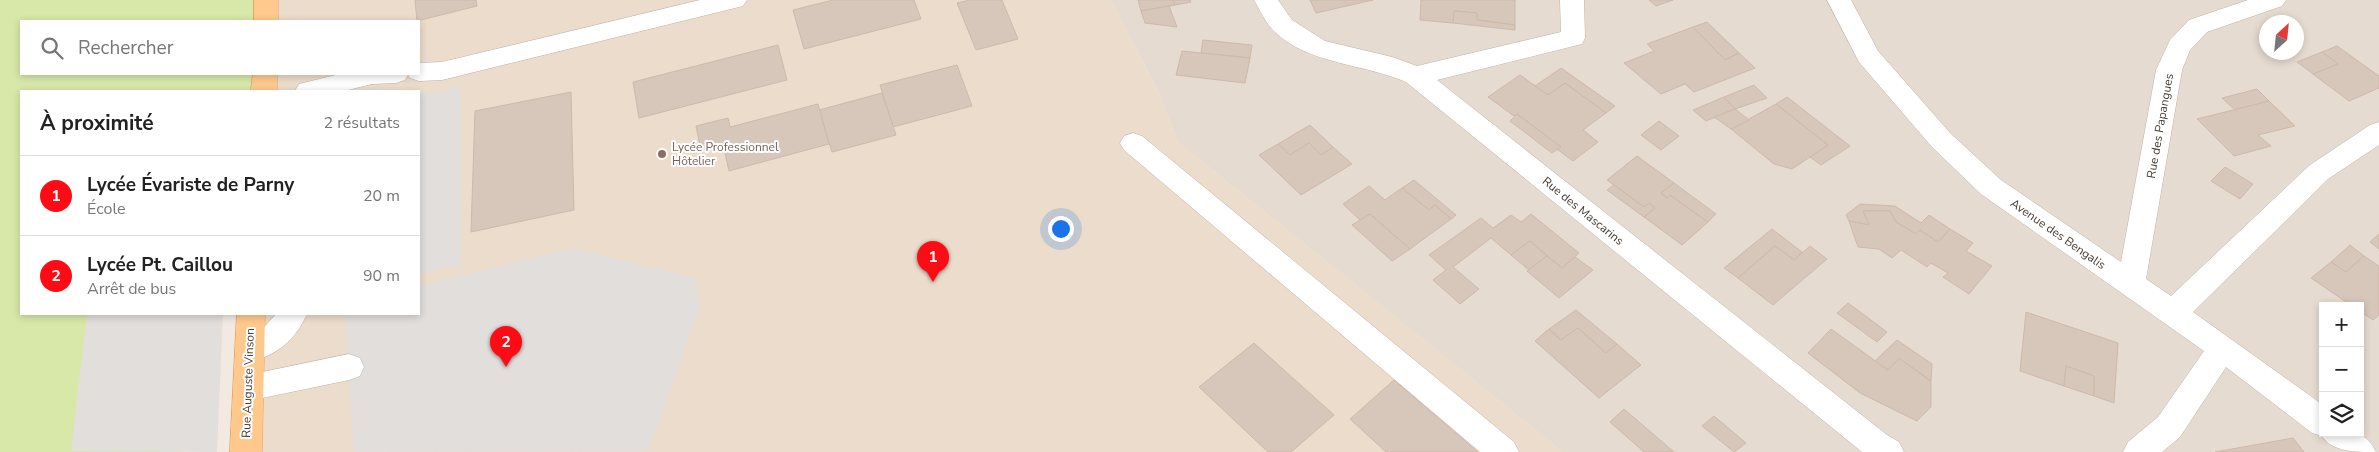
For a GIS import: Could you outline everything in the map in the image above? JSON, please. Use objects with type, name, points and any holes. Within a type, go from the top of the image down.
[{"type":"main road","points":[[266,0],[266,20]]},
{"type":"main road","points":[[264,90],[265,75]]},
{"type":"main road","name":"Rue Auguste Vinson","points":[[246,452],[251,315]]},
{"type":"street","points":[[420,72],[442,71],[735,0]]},
{"type":"street","name":"Rue des Mascarins","points":[[1266,0],[1282,26],[1318,48],[1392,66],[1415,76],[1860,432],[1888,452]]},
{"type":"street","points":[[1415,76],[1573,38],[1572,0]]},
{"type":"street","name":"Avenue des Bengalis","points":[[1839,0],[1868,56],[1942,140],[1991,187],[2223,348],[2319,420]]},
{"type":"street","name":"Rue des Papangues","points":[[2131,285],[2169,70],[2179,46],[2198,26],[2274,0]]},
{"type":"street","points":[[312,90],[372,75]]},
{"type":"street","points":[[2172,313],[2319,172],[2376,138]]},
{"type":"street","points":[[1133,143],[1504,452]]},
{"type":"street","points":[[250,350],[269,342],[292,315]]},
{"type":"street","points":[[2139,452],[2170,427],[2223,348]]},
{"type":"street","points":[[248,388],[349,367]]},
{"type":"street","points":[[2341,437],[2360,452]]},
{"type":"shaded area","points":[[266,0],[1111,0],[1158,91],[1178,142],[1563,452],[246,452],[251,315],[420,315],[420,90],[264,90],[265,75],[420,75],[420,20],[266,20]]},
{"type":"shaded area","points":[[1111,0],[2379,0],[2379,452],[1563,452],[1178,142],[1158,91]]},
{"type":"shaded area","points":[[461,86],[461,265],[420,274],[420,91],[437,92]]},
{"type":"shaded area","points":[[572,248],[695,278],[700,308],[648,451],[354,452],[345,315],[420,315],[420,286]]},
{"type":"shaded area","points":[[87,315],[223,315],[217,452],[71,451]]},
{"type":"green space","points":[[0,0],[266,0],[266,20],[20,20],[20,75],[265,75],[264,90],[20,90],[20,315],[136,315],[181,452],[0,452]]},
{"type":"building","points":[[415,0],[476,0],[477,6],[417,20]]},
{"type":"building","points":[[833,0],[914,0],[921,19],[804,49],[793,10]]},
{"type":"building","points":[[970,0],[1002,0],[1018,39],[976,50],[957,3]]},
{"type":"building","points":[[1138,0],[1173,0],[1175,5],[1141,11]]},
{"type":"building","points":[[1173,0],[1190,0],[1191,2],[1175,5]]},
{"type":"building","points":[[1310,0],[1373,0],[1316,13]]},
{"type":"building","points":[[1421,0],[1515,0],[1515,25],[1477,20],[1477,13],[1454,11],[1453,23],[1420,20]]},
{"type":"building","points":[[1649,0],[1673,0],[1656,6]]},
{"type":"building","points":[[1169,6],[1177,27],[1145,23],[1141,11]]},
{"type":"building","points":[[1454,11],[1477,13],[1477,20],[1515,25],[1515,30],[1453,23]]},
{"type":"building","points":[[1707,22],[1739,53],[1725,60],[1693,27]]},
{"type":"building","points":[[1693,27],[1725,60],[1739,53],[1755,68],[1694,92],[1685,84],[1661,94],[1624,63],[1654,51],[1647,44]]},
{"type":"building","points":[[1203,40],[1252,45],[1250,58],[1201,53]]},
{"type":"building","points":[[778,45],[787,80],[639,118],[633,82]]},
{"type":"building","points":[[2337,46],[2379,76],[2379,88],[2349,101],[2313,74],[2338,64],[2322,52]]},
{"type":"building","points":[[1182,51],[1250,58],[1245,83],[1176,75]]},
{"type":"building","points":[[2322,52],[2338,64],[2313,74],[2297,62]]},
{"type":"building","points":[[957,65],[972,106],[893,127],[880,85]]},
{"type":"building","points":[[1561,68],[1615,106],[1606,113],[1565,83],[1548,95],[1535,86]]},
{"type":"building","points":[[1520,75],[1548,95],[1565,83],[1606,113],[1583,130],[1598,142],[1573,161],[1557,149],[1561,147],[1517,114],[1514,116],[1488,97]]},
{"type":"building","points":[[1754,85],[1767,98],[1735,109],[1724,97]]},
{"type":"building","points":[[2257,89],[2269,101],[2235,110],[2222,98]]},
{"type":"building","points":[[571,92],[574,210],[471,232],[475,111]]},
{"type":"building","points":[[882,93],[896,135],[832,152],[819,110]]},
{"type":"building","points":[[1724,97],[1735,109],[1706,121],[1693,110]]},
{"type":"building","points":[[1787,97],[1850,146],[1821,165],[1810,157],[1828,145],[1776,104]]},
{"type":"building","points":[[2269,101],[2295,126],[2258,135],[2271,146],[2234,156],[2197,119]]},
{"type":"building","points":[[818,104],[829,144],[729,171],[723,144],[701,150],[696,126],[728,118],[730,127]]},
{"type":"building","points":[[1776,104],[1828,145],[1792,169],[1774,164],[1731,129]]},
{"type":"building","points":[[1735,109],[1749,120],[1731,129],[1714,117]]},
{"type":"building","points":[[1517,114],[1561,147],[1552,153],[1510,121]]},
{"type":"building","points":[[1659,121],[1679,136],[1661,150],[1641,135]]},
{"type":"building","points":[[1310,125],[1333,147],[1321,155],[1309,143],[1290,155],[1278,144]]},
{"type":"building","points":[[1309,143],[1321,155],[1333,147],[1352,164],[1301,195],[1259,155],[1278,144],[1290,155]]},
{"type":"building","points":[[1637,156],[1674,183],[1661,193],[1667,198],[1670,195],[1708,222],[1682,245],[1644,217],[1655,208],[1649,203],[1644,207],[1607,180]]},
{"type":"building","points":[[2225,167],[2253,184],[2240,199],[2211,181]]},
{"type":"building","points":[[1414,180],[1456,215],[1451,219],[1435,205],[1429,210],[1402,188]]},
{"type":"building","points":[[1674,183],[1716,214],[1708,222],[1670,195],[1667,198],[1661,193]]},
{"type":"building","points":[[1614,185],[1644,207],[1649,203],[1655,208],[1644,217],[1607,190]]},
{"type":"building","points":[[1369,186],[1385,200],[1402,188],[1429,210],[1435,205],[1451,219],[1410,249],[1370,214],[1360,220],[1343,204]]},
{"type":"building","points":[[1860,204],[1895,206],[1921,223],[1929,215],[1950,229],[1938,242],[1920,230],[1916,234],[1896,222],[1890,211],[1863,211],[1869,225],[1849,221],[1846,215]]},
{"type":"building","points":[[1863,211],[1890,211],[1896,222],[1916,234],[1920,230],[1938,242],[1950,229],[1973,243],[1966,251],[1992,266],[1969,294],[1943,277],[1948,273],[1931,263],[1927,267],[1901,250],[1892,258],[1879,249],[1858,247],[1849,221],[1869,225]]},
{"type":"building","points":[[1370,214],[1410,249],[1392,261],[1352,225]]},
{"type":"building","points":[[1531,214],[1579,253],[1562,268],[1530,241],[1511,255],[1491,238],[1453,267],[1479,289],[1460,304],[1433,280],[1446,270],[1429,255],[1481,218],[1493,228],[1511,215],[1521,222]]},
{"type":"building","points":[[1772,229],[1802,252],[1794,260],[1775,246],[1738,278],[1724,268]]},
{"type":"building","points":[[2379,234],[2379,249],[2370,242]]},
{"type":"building","points":[[1530,241],[1547,256],[1529,270],[1511,255]]},
{"type":"building","points":[[2350,245],[2364,256],[2346,272],[2331,262]]},
{"type":"building","points":[[1775,246],[1794,260],[1810,246],[1827,259],[1773,305],[1738,278]]},
{"type":"building","points":[[1547,256],[1562,268],[1575,257],[1593,270],[1559,298],[1527,271]]},
{"type":"building","points":[[2364,256],[2379,266],[2379,315],[2373,320],[2364,314],[2364,302],[2346,302],[2311,278],[2331,262],[2346,272]]},
{"type":"building","points":[[1848,303],[1887,332],[1877,342],[1837,313]]},
{"type":"building","points":[[1576,310],[1617,344],[1606,353],[1578,328],[1561,340],[1549,329]]},
{"type":"building","points":[[2026,312],[2118,343],[2114,403],[2094,396],[2094,376],[2066,366],[2064,386],[2020,371]]},
{"type":"building","points":[[1578,328],[1606,353],[1617,344],[1641,365],[1599,398],[1535,341],[1549,329],[1561,340]]},
{"type":"building","points":[[1831,329],[1888,370],[1899,358],[1931,381],[1931,407],[1917,421],[1860,393],[1808,353]]},
{"type":"building","points":[[1897,340],[1932,364],[1931,381],[1899,358],[1888,370],[1875,361]]},
{"type":"building","points":[[1254,343],[1334,415],[1291,452],[1268,452],[1199,387]]},
{"type":"building","points":[[2066,366],[2094,376],[2094,396],[2064,386]]},
{"type":"building","points":[[1394,380],[1478,452],[1386,452],[1350,419]]},
{"type":"building","points":[[1624,409],[1674,452],[1644,452],[1610,422]]},
{"type":"building","points":[[1714,416],[1746,443],[1734,452],[1702,426]]},
{"type":"building","points":[[2293,438],[2304,452],[2215,452]]},
{"type":"place","name":"Lycée Professionnel Hôtelier","points":[[662,154]]},
{"type":"place","name":"Lycée Évariste de Parny","points":[[933,282]]},
{"type":"place","name":"Lycée Pt. Caillou","points":[[506,367]]}]
